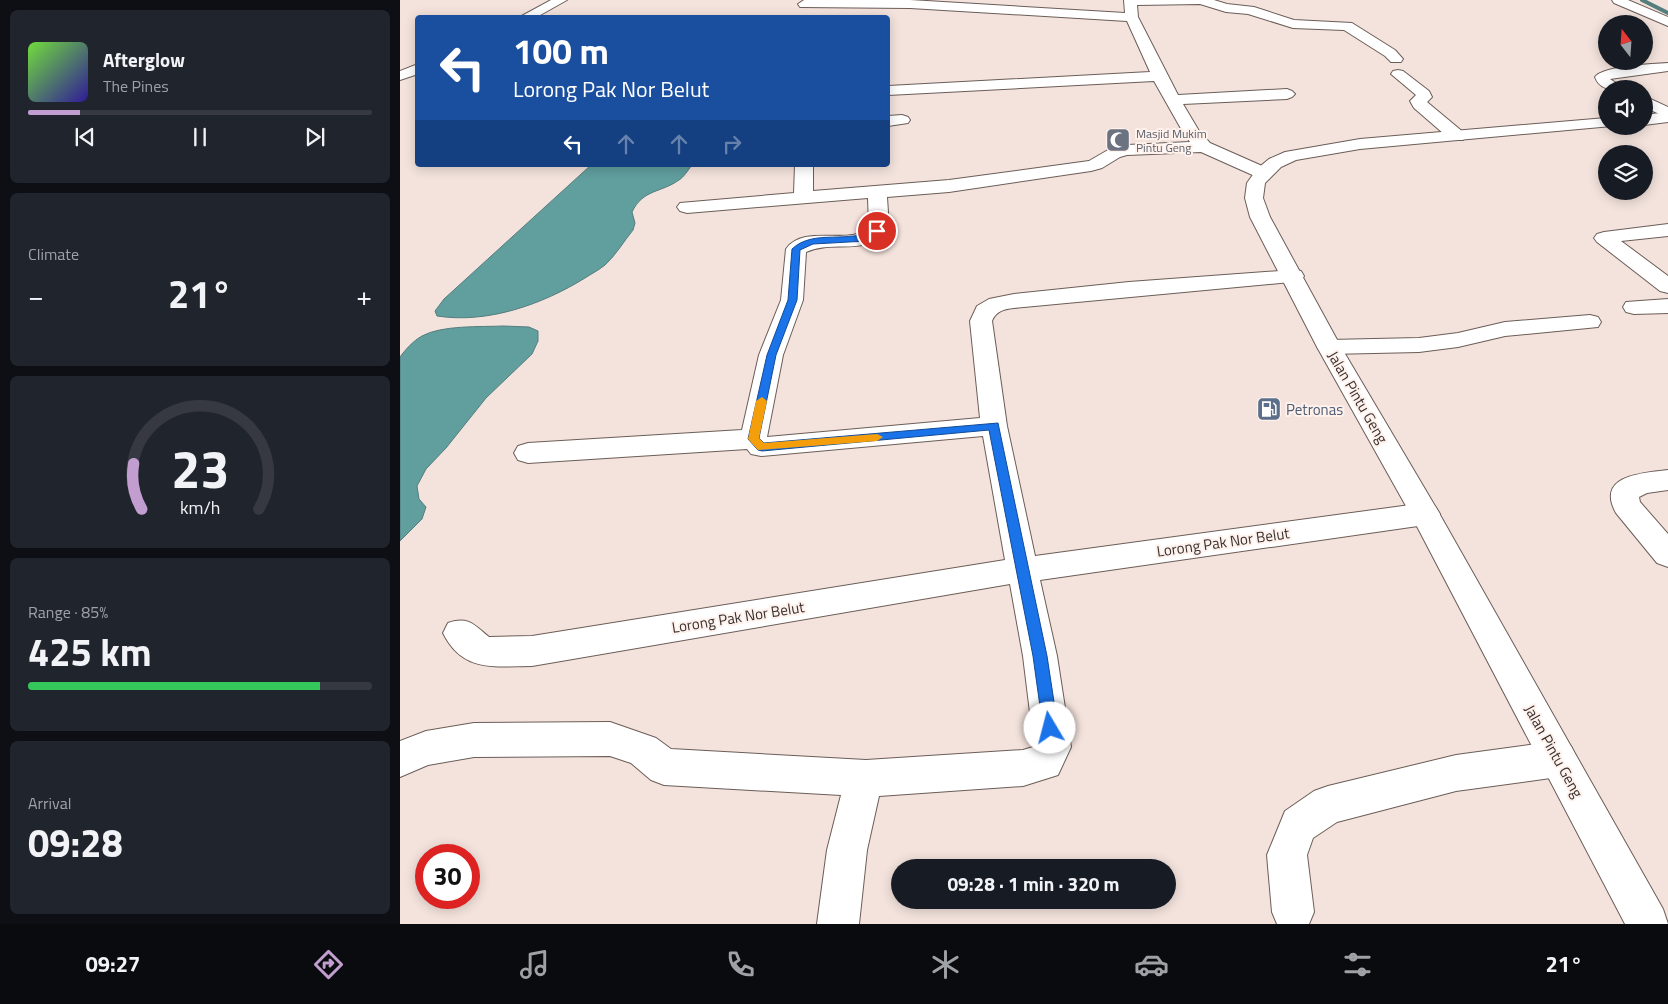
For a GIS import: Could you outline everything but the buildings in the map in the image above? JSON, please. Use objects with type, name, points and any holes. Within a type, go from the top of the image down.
[{"type":"street","points":[[530,15],[561,0]]},
{"type":"street","points":[[807,0],[804,4],[990,5],[1132,17]]},
{"type":"street","points":[[1396,58],[1347,26],[1293,24],[1249,10],[1226,8],[1201,0],[1130,0],[1132,17],[1159,76],[1192,134],[1204,147],[1263,173],[1275,164],[1292,156],[1314,150],[1360,144],[1598,124]]},
{"type":"street","points":[[1618,0],[1668,22]]},
{"type":"street","points":[[1603,80],[1602,77],[1610,74],[1668,67]]},
{"type":"street","points":[[400,76],[415,69]]},
{"type":"street","points":[[1398,74],[1424,94],[1424,97],[1418,101],[1420,105],[1457,136]]},
{"type":"street","points":[[890,91],[994,87],[1091,79],[1159,76]]},
{"type":"street","points":[[1172,100],[1287,94]]},
{"type":"street","points":[[1653,106],[1668,113]]},
{"type":"street","points":[[1653,119],[1668,118]]},
{"type":"street","points":[[687,207],[949,186],[1091,166],[1104,162],[1110,155],[1126,150],[1204,147]]},
{"type":"street","points":[[803,197],[804,167]]},
{"type":"street","name":"Jalan Pintu Geng","points":[[1263,173],[1256,183],[1254,198],[1260,217],[1329,347],[1425,514],[1648,924]]},
{"type":"street","points":[[753,439],[772,355],[792,300],[796,249],[811,242],[858,240],[873,235],[879,228],[878,193]]},
{"type":"street","points":[[1668,230],[1604,238],[1668,286]]},
{"type":"street","points":[[400,759],[426,748],[474,740],[610,739],[643,750],[664,767],[866,778],[1023,768],[1045,762],[1053,747],[1040,656],[994,426],[981,321],[985,311],[997,304],[1120,290],[1293,276]]},
{"type":"street","points":[[1634,307],[1668,306]]},
{"type":"street","points":[[1329,347],[1419,345],[1458,340],[1505,329],[1590,322]]},
{"type":"street","points":[[528,453],[753,439],[762,447],[994,426]]},
{"type":"street","points":[[1668,480],[1641,483],[1624,492],[1626,505],[1668,555]]},
{"type":"street","name":"Lorong Pak Nor Belut","points":[[460,633],[482,652],[532,651],[1022,570],[1425,514]]},
{"type":"street","points":[[1293,912],[1286,855],[1299,825],[1328,805],[1456,773],[1558,759]]},
{"type":"street","points":[[838,924],[845,862],[852,823],[856,803],[866,778]]},
{"type":"water","points":[[589,167],[690,167],[679,180],[641,199],[632,212],[635,223],[633,230],[609,261],[600,269],[569,287],[533,304],[514,310],[476,317],[456,318],[437,316],[435,311],[444,299]]},
{"type":"water","points":[[461,327],[529,327],[538,331],[538,341],[532,354],[486,398],[446,448],[426,469],[417,486],[419,499],[426,507],[422,519],[400,541],[400,357],[416,340],[430,332]]},
{"type":"waterway","points":[[1642,0],[1668,13]]},
{"type":"slow traffic","points":[[762,401],[753,439],[762,447],[877,437]]},
{"type":"place","name":"Masjid Mukim Pintu Geng","points":[[1118,140]]},
{"type":"place","name":"Petronas","points":[[1269,409]]},
{"type":"route","points":[[877,231],[867,238],[858,240],[811,242],[796,249],[792,300],[772,355],[753,439],[762,447],[994,426],[1040,656],[1050,728]]}]
